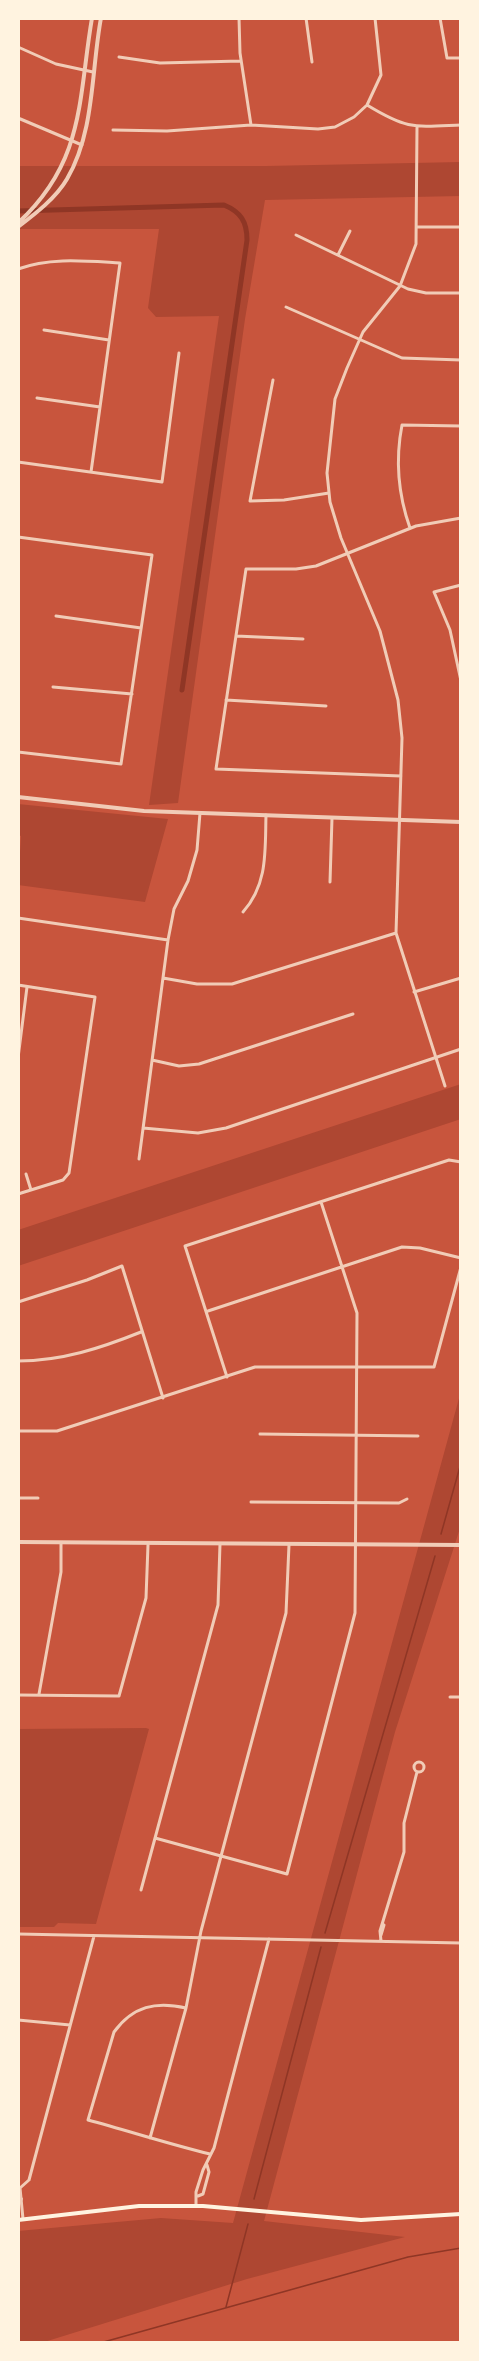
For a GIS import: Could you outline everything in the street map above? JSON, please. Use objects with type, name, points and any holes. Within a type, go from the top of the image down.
[{"type":"main road","points":[[21,2220],[139,2206],[196,2206],[361,2220],[461,2214]]},
{"type":"street","points":[[18,224],[38,203],[64,164],[82,99],[92,18]]},
{"type":"street","points":[[18,224],[31,217],[46,204],[67,180],[82,145],[92,97],[93,72],[101,18]]},
{"type":"street","points":[[239,18],[241,61],[251,125]]},
{"type":"street","points":[[306,18],[312,62]]},
{"type":"street","points":[[113,130],[167,131],[251,125],[318,129],[335,126],[354,117],[367,105],[381,75],[375,18]]},
{"type":"street","points":[[440,18],[447,58],[461,58]]},
{"type":"street","points":[[18,47],[56,64],[93,72]]},
{"type":"street","points":[[119,57],[160,63],[241,61]]},
{"type":"street","points":[[367,105],[395,122],[417,127],[461,125]]},
{"type":"street","points":[[18,118],[82,145]]},
{"type":"street","points":[[417,127],[416,244],[400,286],[360,340],[335,399],[327,473],[329,493],[347,553],[380,631],[391,671],[402,738],[396,933],[445,1086]]},
{"type":"street","points":[[417,227],[461,227]]},
{"type":"street","points":[[338,255],[350,231]]},
{"type":"street","points":[[296,235],[400,286],[426,293],[461,293]]},
{"type":"street","points":[[18,269],[33,264],[68,261],[120,263],[91,472]]},
{"type":"street","points":[[286,306],[402,358],[461,360]]},
{"type":"street","points":[[44,330],[109,340]]},
{"type":"street","points":[[18,462],[162,482],[179,353]]},
{"type":"street","points":[[273,380],[250,501],[329,493]]},
{"type":"street","points":[[37,398],[100,407]]},
{"type":"street","points":[[410,528],[402,507],[398,476],[398,447],[402,425],[461,426]]},
{"type":"street","points":[[401,776],[216,770],[246,569],[305,568],[410,528],[461,518]]},
{"type":"street","points":[[18,537],[152,555],[122,764],[18,752]]},
{"type":"street","points":[[461,585],[434,592],[450,630],[461,681]]},
{"type":"street","points":[[56,616],[141,628]]},
{"type":"street","points":[[236,636],[303,639]]},
{"type":"street","points":[[53,687],[132,694]]},
{"type":"street","points":[[226,700],[326,706]]},
{"type":"street","points":[[18,797],[90,806],[200,813],[461,822]]},
{"type":"street","points":[[139,1159],[168,940],[174,909],[188,880],[196,850],[200,813]]},
{"type":"street","points":[[243,912],[256,894],[263,877],[266,815]]},
{"type":"street","points":[[330,882],[332,818]]},
{"type":"street","points":[[18,918],[168,940]]},
{"type":"street","points":[[163,978],[197,984],[232,984],[396,933]]},
{"type":"street","points":[[414,992],[461,978]]},
{"type":"street","points":[[18,985],[95,997],[69,1173],[63,1180],[18,1194]]},
{"type":"street","points":[[18,1059],[27,987]]},
{"type":"street","points":[[152,1060],[179,1066],[199,1064],[353,1014]]},
{"type":"street","points":[[143,1128],[198,1133],[226,1128],[461,1049]]},
{"type":"street","points":[[228,1377],[185,1246],[449,1160],[461,1162]]},
{"type":"street","points":[[26,1174],[31,1190]]},
{"type":"street","points":[[155,1838],[287,1874],[354,1621],[357,1313],[321,1202]]},
{"type":"street","points":[[208,1311],[402,1247],[420,1248],[461,1258]]},
{"type":"street","points":[[18,1302],[122,1266],[163,1398]]},
{"type":"street","points":[[18,1431],[57,1431],[255,1367],[434,1367],[461,1267]]},
{"type":"street","points":[[18,1361],[45,1361],[87,1352],[141,1331]]},
{"type":"street","points":[[260,1434],[418,1436]]},
{"type":"street","points":[[18,1497],[38,1498]]},
{"type":"street","points":[[251,1502],[399,1503],[407,1499]]},
{"type":"street","points":[[18,1542],[148,1545],[461,1545]]},
{"type":"street","points":[[39,1695],[61,1572],[61,1543]]},
{"type":"street","points":[[141,1890],[218,1605],[220,1544]]},
{"type":"street","points":[[18,1695],[119,1696],[146,1598],[148,1545]]},
{"type":"street","points":[[150,2138],[186,2008],[221,1856],[286,1613],[288,1545]]},
{"type":"street","points":[[450,1697],[461,1697]]},
{"type":"street","points":[[381,1941],[404,1852],[404,1822],[417,1772]]},
{"type":"street","points":[[18,1934],[461,1943]]},
{"type":"street","points":[[21,2220],[19,2187],[29,2180],[94,1936]]},
{"type":"street","points":[[196,2206],[198,2196],[196,2192],[226,2103],[269,1939]]},
{"type":"street","points":[[186,2008],[168,2004],[152,2004],[123,2020],[114,2032],[88,2120],[210,2154]]},
{"type":"street","points":[[18,2020],[70,2025]]},
{"type":"street","points":[[198,2196],[203,2194],[209,2172],[207,2165]]},
{"type":"street","points":[[18,2204],[21,2199]]},
{"type":"shaded area","points":[[461,162],[461,196],[265,200],[245,319],[178,803],[149,805],[219,316],[156,317],[148,308],[159,229],[18,229],[18,166],[266,166]]},
{"type":"shaded area","points":[[18,804],[168,819],[145,902],[18,885],[21,836],[18,835]]},
{"type":"shaded area","points":[[461,1084],[461,1119],[18,1266],[18,1230]]},
{"type":"shaded area","points":[[461,1391],[461,1525],[395,1732],[264,2221],[405,2237],[247,2279],[41,2343],[18,2343],[18,2231],[161,2218],[233,2223]]},
{"type":"shaded area","points":[[18,1729],[149,1729],[96,1924],[58,1923],[54,1927],[18,1927]]},
{"type":"waterway","points":[[18,211],[224,205],[239,214],[246,228],[247,240],[182,690]]},
{"type":"waterway","points":[[441,1534],[461,1463]]},
{"type":"waterway","points":[[325,1933],[435,1556]]},
{"type":"waterway","points":[[254,2199],[321,1947]]},
{"type":"waterway","points":[[226,2307],[248,2224]]},
{"type":"waterway","points":[[100,2343],[408,2257],[461,2248]]}]
